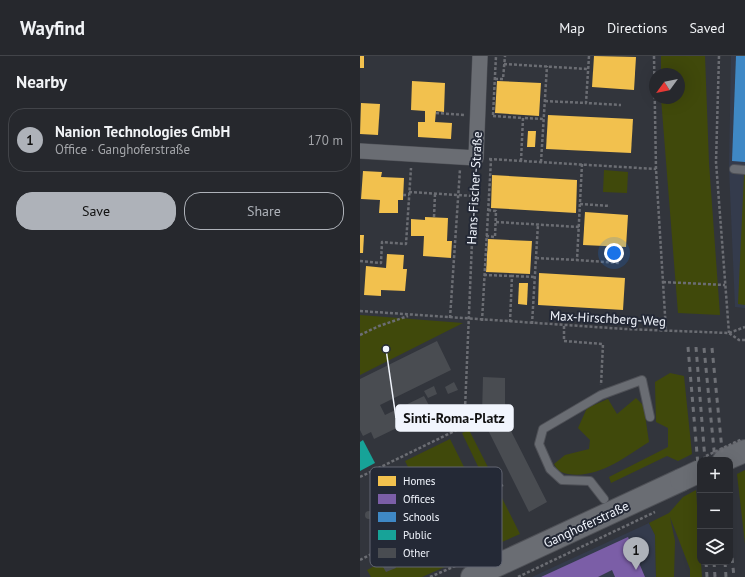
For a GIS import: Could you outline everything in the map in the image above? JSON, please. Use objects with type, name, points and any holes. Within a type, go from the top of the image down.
[{"type":"street","name":"Hans-Fischer-Straße","points":[[476,158],[480,56]]},
{"type":"street","points":[[360,151],[476,158]]},
{"type":"street","name":"Ganghoferstraße","points":[[502,563],[694,470]]},
{"type":"street","name":"Ganghoferstraße","points":[[472,577],[493,567]]},
{"type":"lane","points":[[734,169],[745,170]]},
{"type":"lane","points":[[604,499],[590,481],[562,480],[550,469],[539,444],[543,429],[601,395],[642,380],[650,417]]},
{"type":"path","points":[[492,123],[496,56]]},
{"type":"path","points":[[495,79],[503,79],[505,56]]},
{"type":"path","points":[[586,103],[589,56]]},
{"type":"path","points":[[654,56],[656,169],[666,331]]},
{"type":"path","points":[[719,56],[716,162],[729,333],[745,327]]},
{"type":"path","points":[[504,64],[588,69]]},
{"type":"path","points":[[541,162],[546,66]]},
{"type":"path","points":[[545,101],[621,105]]},
{"type":"path","points":[[436,113],[478,117]]},
{"type":"path","points":[[493,116],[544,119]]},
{"type":"path","points":[[521,161],[523,118]]},
{"type":"path","points":[[482,321],[491,152]]},
{"type":"path","points":[[360,261],[381,263],[382,242],[406,244],[412,154]]},
{"type":"path","points":[[450,318],[460,157]]},
{"type":"path","points":[[476,158],[656,169]]},
{"type":"path","name":"Hans-Fischer-Straße","points":[[465,409],[476,158]]},
{"type":"path","points":[[577,260],[582,164]]},
{"type":"path","points":[[403,195],[409,193],[474,196]]},
{"type":"path","points":[[434,217],[435,194]]},
{"type":"path","points":[[580,204],[610,206]]},
{"type":"path","points":[[486,236],[495,237],[496,211],[488,210]]},
{"type":"path","points":[[496,222],[579,226]]},
{"type":"path","points":[[532,324],[538,224]]},
{"type":"path","points":[[536,258],[619,263]]},
{"type":"path","points":[[484,275],[535,277]]},
{"type":"path","points":[[510,322],[512,276]]},
{"type":"path","points":[[663,282],[726,285]]},
{"type":"path","name":"Max-Hirschberg-Weg","points":[[360,312],[564,326],[729,333],[739,340],[745,340]]},
{"type":"path","points":[[360,335],[379,326],[410,316]]},
{"type":"path","points":[[564,326],[564,341],[603,344],[601,395]]},
{"type":"path","points":[[381,467],[471,424]]},
{"type":"path","points":[[694,470],[738,450]]},
{"type":"path","points":[[360,477],[370,472]]},
{"type":"path","points":[[360,560],[370,555]]},
{"type":"shaded area","points":[[731,56],[745,56],[745,308],[735,307],[729,168]]},
{"type":"shaded area","points":[[649,523],[655,535],[656,577],[532,577]]},
{"type":"green space","points":[[661,56],[705,56],[709,163],[720,315],[678,313],[661,104],[685,104],[685,68],[661,68]]},
{"type":"green space","points":[[604,170],[628,172],[627,193],[603,192]]},
{"type":"green space","points":[[745,175],[745,305],[738,304]]},
{"type":"green space","points":[[360,315],[463,323],[360,375]]},
{"type":"green space","points":[[670,373],[684,376],[692,454],[678,461],[667,456],[611,483],[609,477],[668,447],[668,428],[656,422],[655,382]]},
{"type":"green space","points":[[636,398],[644,408],[649,442],[611,466],[590,473],[579,475],[568,474],[561,472],[556,468],[554,464],[565,455],[589,449],[590,440],[578,428],[587,408],[608,399],[617,414]]},
{"type":"green space","points":[[469,430],[488,467],[478,467],[462,433]]},
{"type":"green space","points":[[450,439],[464,467],[408,467],[405,461]]},
{"type":"green space","points":[[745,470],[745,544],[737,474]]},
{"type":"green space","points":[[696,490],[697,565],[701,565],[702,577],[690,577],[690,569],[670,517],[675,541],[674,577],[656,577],[655,535],[649,523],[669,513],[683,497]]},
{"type":"green space","points":[[502,498],[520,534],[502,542]]},
{"type":"green space","points":[[373,567],[445,567],[422,577],[371,577],[367,570]]},
{"type":"building: Homes","points":[[360,56],[364,56],[364,68],[360,68]]},
{"type":"building: Homes","points":[[594,56],[636,57],[634,90],[592,87]]},
{"type":"building: Homes","points":[[412,81],[445,83],[444,112],[436,111],[435,122],[452,123],[451,139],[418,137],[418,122],[425,122],[425,111],[411,110]]},
{"type":"building: Homes","points":[[497,81],[541,83],[539,116],[495,113]]},
{"type":"building: Homes","points":[[361,103],[380,104],[378,135],[360,134]]},
{"type":"building: Homes","points":[[548,115],[633,119],[631,153],[546,149]]},
{"type":"building: Homes","points":[[528,131],[536,131],[535,147],[527,147]]},
{"type":"building: Homes","points":[[363,171],[382,172],[381,177],[404,178],[403,200],[398,200],[398,213],[379,213],[380,200],[361,199]]},
{"type":"building: Homes","points":[[492,175],[577,180],[576,213],[491,208]]},
{"type":"building: Homes","points":[[585,212],[628,215],[626,247],[583,245]]},
{"type":"building: Homes","points":[[425,217],[448,218],[447,241],[452,241],[451,258],[423,256],[424,236],[411,236],[411,219],[425,220]]},
{"type":"building: Homes","points":[[360,235],[364,235],[363,253],[360,253]]},
{"type":"building: Homes","points":[[488,239],[532,241],[530,274],[486,272]]},
{"type":"building: Homes","points":[[387,254],[404,255],[403,269],[407,269],[405,291],[381,290],[381,296],[364,295],[366,266],[386,268]]},
{"type":"building: Homes","points":[[539,273],[625,278],[623,310],[538,305]]},
{"type":"building: Homes","points":[[519,283],[528,283],[527,305],[518,304]]},
{"type":"building: Offices","points":[[628,537],[645,577],[615,577],[612,570],[598,577],[541,577]]},
{"type":"building: Schools","points":[[736,56],[745,56],[745,162],[732,161]]},
{"type":"building: Public","points":[[363,440],[375,463],[360,471],[360,442]]},
{"type":"building: Other","points":[[437,341],[451,370],[380,405],[385,415],[424,396],[432,411],[374,439],[371,432],[363,436],[360,430],[360,379]]},
{"type":"building: Other","points":[[483,377],[505,378],[505,403],[512,433],[547,502],[529,512],[485,424],[482,414]]},
{"type":"building: Other","points":[[454,382],[458,390],[448,394],[445,387]]},
{"type":"building: Other","points":[[434,386],[437,394],[428,398],[424,391]]},
{"type":"building: Other","points":[[369,511],[369,519],[366,518],[365,515],[366,512]]},
{"type":"building: Other","points":[[383,567],[396,568],[386,572]]},
{"type":"railway","points":[[688,347],[697,457]]},
{"type":"railway","points":[[696,347],[705,457]]},
{"type":"railway","points":[[704,348],[715,457]]},
{"type":"railway","points":[[712,348],[723,457]]},
{"type":"railway","points":[[706,565],[707,577]]},
{"type":"railway","points":[[714,565],[715,577]]},
{"type":"railway","points":[[725,565],[726,577]]},
{"type":"railway","points":[[733,565],[734,577]]},
{"type":"place","name":"Sinti-Roma-Platz","points":[[386,349]]},
{"type":"place","name":"Nanion Technologies GmbH","points":[[636,570]]}]
